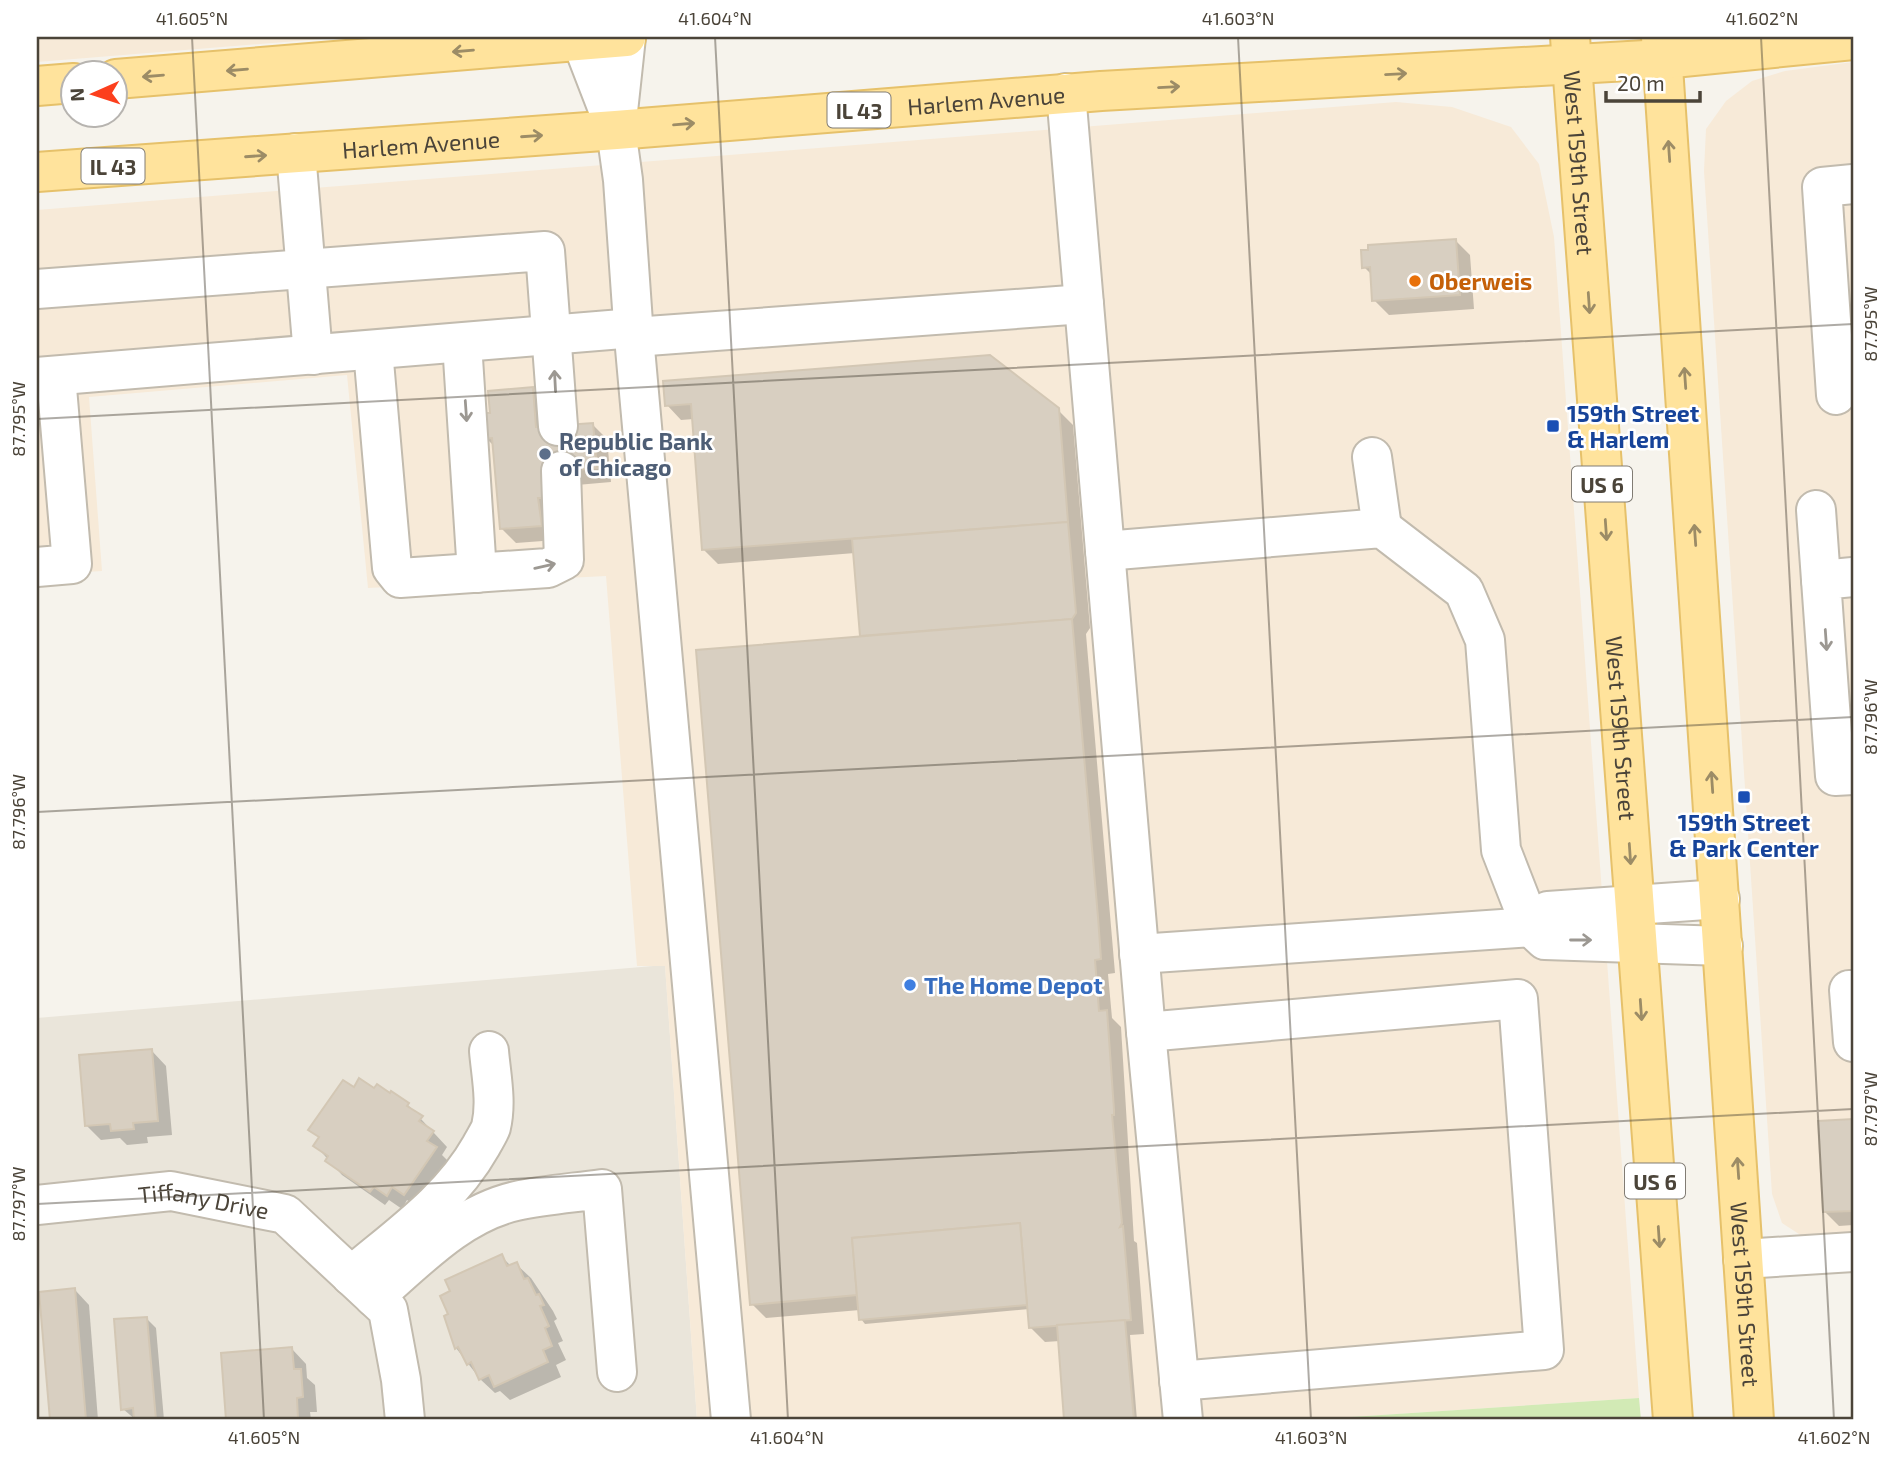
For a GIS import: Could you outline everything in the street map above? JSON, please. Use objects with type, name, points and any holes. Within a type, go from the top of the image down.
[{"type":"main road","points":[[130,78],[626,37]]},
{"type":"main road","name":"Harlem Avenue","points":[[37,172],[616,130],[1571,50],[1853,40]]},
{"type":"main road","name":"West 159th Street","points":[[1662,48],[1754,1420]]},
{"type":"main road","name":"West 159th Street","points":[[1571,50],[1673,1420]]},
{"type":"main road","points":[[37,86],[60,84]]},
{"type":"street","points":[[616,130],[626,37]]},
{"type":"street","points":[[580,39],[616,130],[623,180],[634,332],[731,1420]]},
{"type":"street","points":[[1066,93],[1139,954],[1183,1420]]},
{"type":"street","points":[[296,153],[313,355]]},
{"type":"street","points":[[1836,395],[1840,276],[1822,187],[1853,184]]},
{"type":"street","points":[[37,289],[545,251],[558,426]]},
{"type":"street","points":[[37,567],[72,564],[46,377],[552,335],[1084,304]]},
{"type":"street","points":[[462,343],[477,573]]},
{"type":"street","points":[[373,350],[392,568],[400,578],[548,568],[564,560],[561,471]]},
{"type":"street","points":[[1372,457],[1382,528]]},
{"type":"street","points":[[1816,510],[1837,578],[1835,776],[1853,775]]},
{"type":"street","points":[[1105,551],[1382,528],[1464,591],[1485,640],[1501,850],[1531,927],[1545,940],[1723,946]]},
{"type":"street","points":[[1139,954],[1531,927],[1548,911],[1720,899]]},
{"type":"street","points":[[1853,990],[1849,990],[1853,1042]]},
{"type":"street","points":[[1146,1032],[1518,999],[1544,1350],[1179,1381]]},
{"type":"street","points":[[363,1286],[459,1180],[491,1128],[493,1098],[489,1051]]},
{"type":"street","points":[[363,1286],[474,1216],[514,1201],[602,1189],[617,1372]]},
{"type":"street","name":"Tiffany Drive","points":[[37,1205],[171,1191],[285,1214],[388,1310],[401,1380],[405,1420]]},
{"type":"street","points":[[1743,1259],[1853,1252]]},
{"type":"shaded area","points":[[37,37],[347,37],[60,60],[37,62]]},
{"type":"shaded area","points":[[1853,62],[1853,1232],[1802,1236],[1782,1223],[1772,1194],[1704,171],[1706,129],[1726,101],[1752,81],[1785,71]]},
{"type":"shaded area","points":[[1396,102],[1452,107],[1511,127],[1539,164],[1554,237],[1639,1398],[1305,1420],[697,1420],[665,966],[637,966],[606,576],[368,588],[347,375],[89,397],[102,571],[37,575],[37,210]]},
{"type":"shaded area","points":[[665,965],[697,1420],[37,1420],[37,1018]]},
{"type":"green space","points":[[1639,1398],[1641,1420],[1305,1420]]},
{"type":"building","name":"Oberweis","points":[[1456,239],[1460,295],[1372,301],[1370,267],[1362,268],[1361,250],[1368,250],[1368,245]]},
{"type":"building","points":[[990,355],[1059,408],[1068,522],[702,550],[691,404],[665,406],[663,381]]},
{"type":"building","name":"Republic Bank of Chicago","points":[[533,387],[536,427],[593,423],[597,468],[541,473],[543,498],[538,498],[542,526],[500,529],[492,438],[484,439],[482,413],[490,413],[488,391]]},
{"type":"building","points":[[1068,522],[1076,613],[1072,619],[860,636],[852,539]]},
{"type":"building","name":"The Home Depot","points":[[1072,619],[1101,959],[1095,960],[1099,1011],[1107,1010],[1114,1110],[1112,1115],[1122,1223],[1120,1227],[1123,1226],[1131,1320],[1029,1328],[1020,1223],[852,1238],[857,1295],[750,1305],[696,650]]},
{"type":"building","points":[[152,1049],[158,1121],[133,1123],[134,1129],[111,1131],[110,1124],[85,1126],[79,1055]]},
{"type":"building","points":[[359,1078],[374,1088],[377,1084],[390,1093],[391,1091],[409,1103],[407,1106],[423,1116],[419,1121],[434,1131],[427,1141],[437,1147],[404,1195],[392,1187],[387,1196],[374,1187],[370,1192],[325,1161],[328,1156],[313,1146],[319,1137],[308,1130],[343,1080],[354,1087]]},
{"type":"building","points":[[1853,1119],[1853,1211],[1823,1212],[1818,1121]]},
{"type":"building","points":[[1020,1223],[1027,1305],[859,1320],[852,1238]]},
{"type":"building","points":[[502,1254],[507,1266],[517,1262],[524,1279],[528,1278],[536,1295],[539,1294],[544,1305],[540,1306],[549,1326],[545,1328],[552,1346],[543,1350],[548,1362],[494,1387],[489,1375],[479,1380],[471,1362],[467,1365],[458,1347],[455,1349],[444,1316],[448,1314],[440,1296],[450,1291],[445,1280]]},
{"type":"building","points":[[75,1288],[86,1420],[50,1420],[39,1292]]},
{"type":"building","points":[[147,1317],[156,1420],[134,1420],[133,1408],[121,1410],[114,1319]]},
{"type":"building","points":[[1125,1320],[1134,1420],[1064,1420],[1057,1325]]},
{"type":"building","points":[[292,1347],[294,1369],[301,1369],[303,1397],[297,1398],[298,1420],[226,1420],[221,1353]]},
{"type":"place","name":"Oberweis","points":[[1415,281]]},
{"type":"place","name":"159th Street & Harlem","points":[[1553,426]]},
{"type":"place","name":"Republic Bank of Chicago","points":[[545,454]]},
{"type":"place","name":"159th Street & Park Center","points":[[1744,797]]},
{"type":"place","name":"The Home Depot","points":[[910,985]]}]
